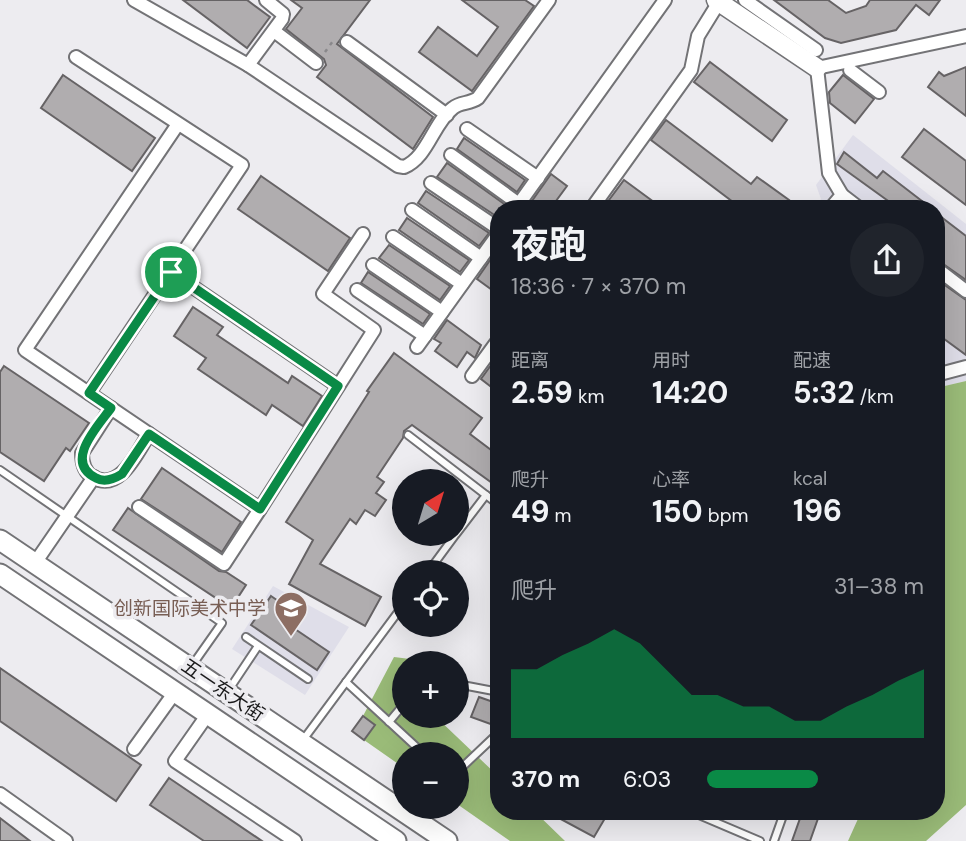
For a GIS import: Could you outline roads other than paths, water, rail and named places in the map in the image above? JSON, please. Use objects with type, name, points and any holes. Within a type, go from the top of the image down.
[{"type":"main road","name":"五一东大街","points":[[0,540],[447,841]]},
{"type":"main road","name":"五一东大街","points":[[0,574],[396,841]]},
{"type":"street","points":[[134,0],[248,65],[398,166],[404,167],[414,161],[456,106],[471,103],[478,98],[549,0]]},
{"type":"street","points":[[248,65],[274,31],[283,14],[266,0]]},
{"type":"street","points":[[522,200],[665,0]]},
{"type":"street","points":[[745,0],[816,50]]},
{"type":"street","points":[[598,200],[691,70],[698,36],[717,1],[817,68],[966,36]]},
{"type":"street","points":[[274,31],[316,63]]},
{"type":"street","points":[[348,42],[447,115]]},
{"type":"street","points":[[76,57],[242,165],[89,393]]},
{"type":"street","points":[[867,83],[871,57]]},
{"type":"street","points":[[817,68],[829,173],[842,195],[849,200]]},
{"type":"street","points":[[850,70],[878,92]]},
{"type":"street","points":[[178,124],[25,350],[260,509]]},
{"type":"street","points":[[467,129],[538,178]]},
{"type":"street","points":[[451,155],[510,200]]},
{"type":"street","points":[[431,183],[490,225]]},
{"type":"street","points":[[838,200],[842,195]]},
{"type":"street","points":[[412,210],[481,258]]},
{"type":"street","points":[[139,507],[224,564],[374,330],[323,294],[363,234]]},
{"type":"street","points":[[393,237],[462,284]]},
{"type":"street","points":[[357,290],[421,342],[490,244]]},
{"type":"street","points":[[373,265],[442,312]]},
{"type":"street","points":[[171,272],[338,386]]},
{"type":"street","points":[[945,275],[966,291]]},
{"type":"street","points":[[472,376],[490,351]]},
{"type":"street","points":[[945,373],[966,367]]},
{"type":"street","points":[[111,408],[82,453],[84,467],[94,477],[109,481],[122,474],[149,434]]},
{"type":"street","points":[[35,563],[94,477]]},
{"type":"street","points":[[134,750],[175,692]]},
{"type":"street","points":[[208,714],[175,761],[295,841]]},
{"type":"street","points":[[0,794],[66,841]]},
{"type":"lane","points":[[408,435],[490,498]]},
{"type":"lane","points":[[0,470],[222,623],[190,668]]},
{"type":"lane","points":[[469,518],[486,495]]},
{"type":"lane","points":[[437,560],[448,546]]},
{"type":"lane","points":[[301,743],[392,620]]},
{"type":"lane","points":[[246,637],[308,679]]},
{"type":"lane","points":[[227,693],[258,646]]},
{"type":"lane","points":[[346,682],[410,742]]},
{"type":"lane","points":[[469,686],[490,690]]},
{"type":"lane","points":[[388,722],[392,718]]},
{"type":"lane","points":[[469,761],[490,741]]},
{"type":"lane","points":[[711,820],[760,841]]},
{"type":"lane","points":[[774,841],[781,820]]},
{"type":"place","name":"创新国际美术中学","points":[[291,638]]}]
